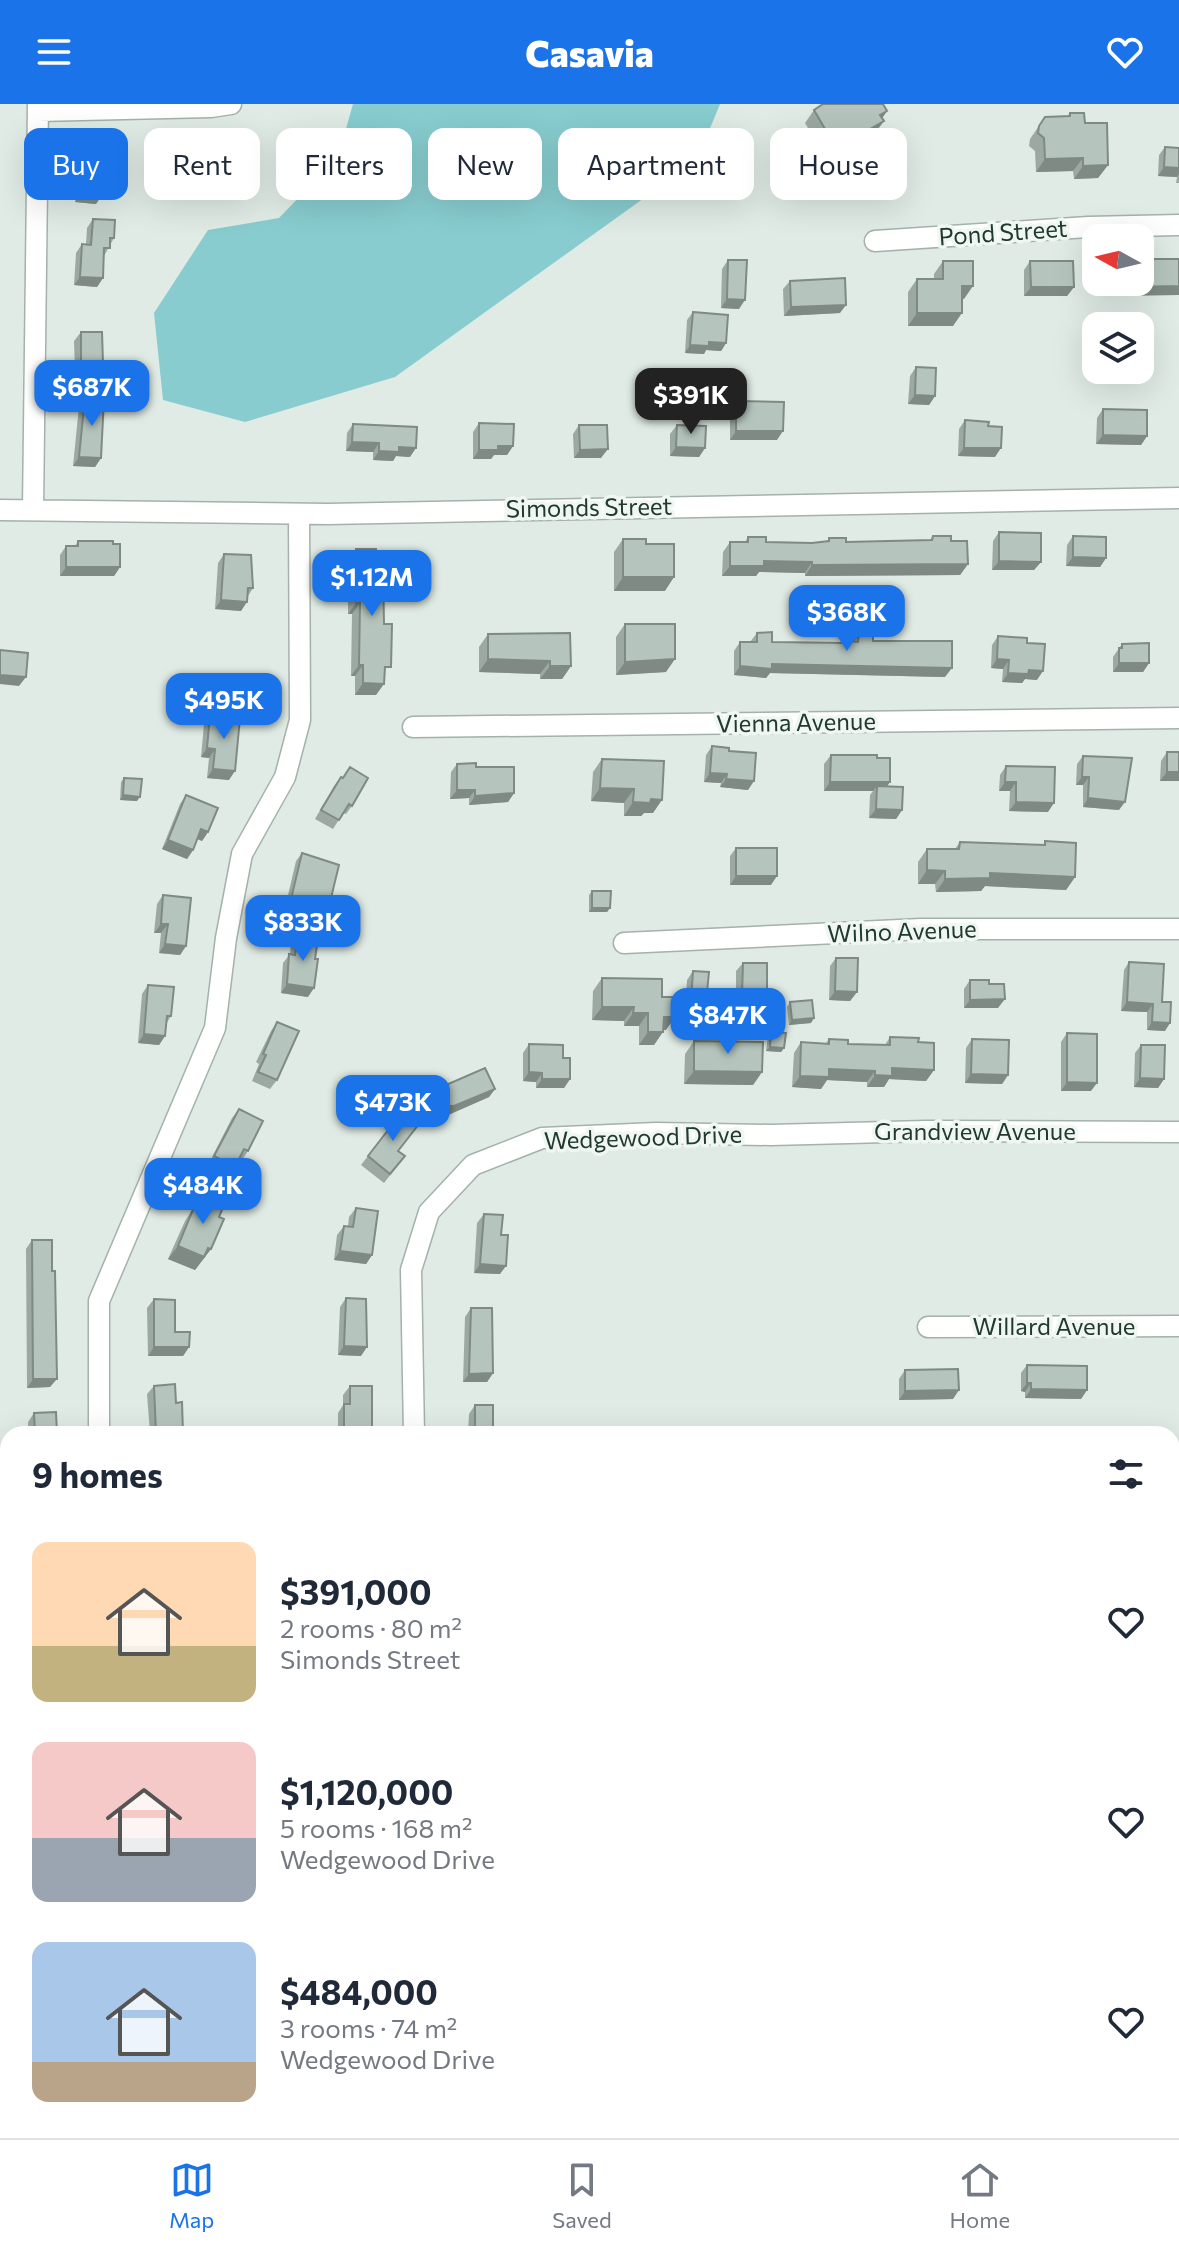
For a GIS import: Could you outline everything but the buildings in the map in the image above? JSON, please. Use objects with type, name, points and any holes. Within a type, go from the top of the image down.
[{"type":"street","points":[[33,510],[38,107],[211,107],[231,104]]},
{"type":"street","name":"Pond Street","points":[[875,241],[1088,227],[1179,225]]},
{"type":"street","name":"Simonds Street","points":[[0,510],[299,514],[1179,498]]},
{"type":"street","points":[[99,1426],[99,1301],[215,1028],[226,938],[242,854],[285,777],[300,720],[299,514]]},
{"type":"street","name":"Vienna Avenue","points":[[413,727],[1179,718]]},
{"type":"street","name":"Wilno Avenue","points":[[624,943],[921,929],[1179,929]]},
{"type":"street","name":"Grandview Avenue","points":[[771,1135],[926,1131],[1179,1132]]},
{"type":"street","name":"Wedgewood Drive","points":[[414,1426],[411,1270],[429,1212],[473,1165],[542,1138],[656,1133],[771,1135]]},
{"type":"street","name":"Willard Avenue","points":[[928,1327],[1179,1326]]},
{"type":"water","points":[[353,104],[720,104],[710,128],[558,128],[558,200],[641,200],[395,377],[245,422],[163,400],[154,313],[208,230],[279,218],[296,200],[412,200],[412,128],[346,128]]}]
